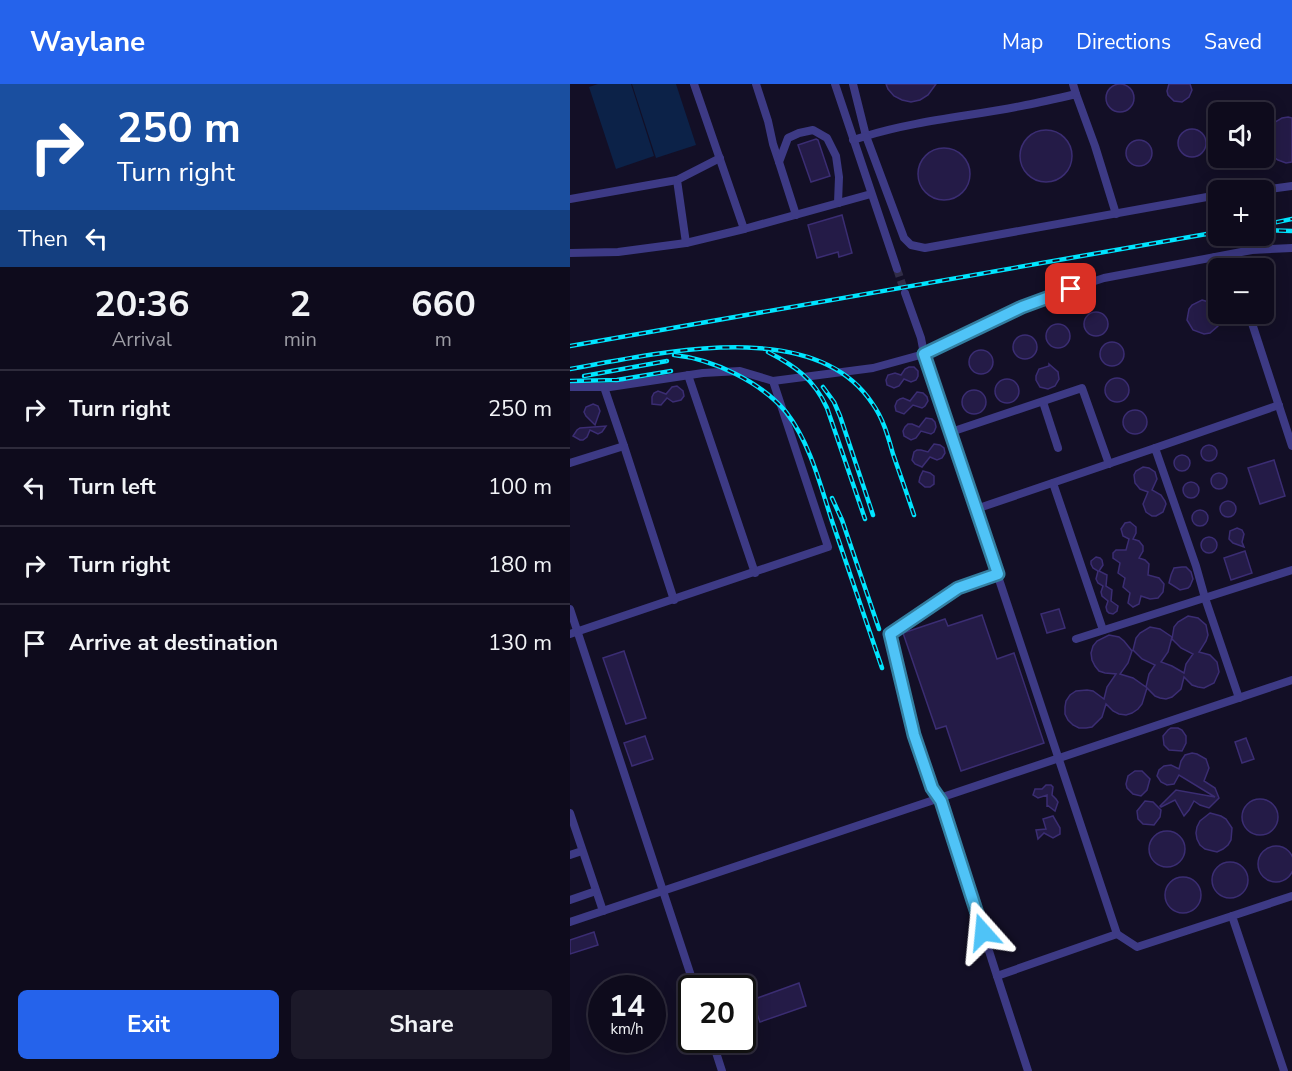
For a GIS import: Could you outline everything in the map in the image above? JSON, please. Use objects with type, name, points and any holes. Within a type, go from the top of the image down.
[{"type":"lane","points":[[694,84],[744,229]]},
{"type":"lane","points":[[756,84],[796,215]]},
{"type":"lane","points":[[835,84],[897,269]]},
{"type":"lane","points":[[853,84],[866,136],[904,238],[912,245],[925,248],[1208,197]]},
{"type":"lane","points":[[1073,84],[1116,214]]},
{"type":"lane","points":[[853,140],[936,120],[1025,106],[1076,94]]},
{"type":"lane","points":[[779,162],[788,138],[813,130],[827,138],[836,156],[839,177],[838,203]]},
{"type":"lane","points":[[570,200],[677,180],[720,158]]},
{"type":"lane","points":[[677,180],[686,243]]},
{"type":"lane","points":[[1274,188],[1292,186]]},
{"type":"lane","points":[[570,253],[618,252],[686,243],[871,194]]},
{"type":"lane","points":[[570,387],[604,387],[703,373],[740,371],[772,381],[873,368],[924,354],[1022,307],[1104,278],[1252,250],[1292,248]]},
{"type":"lane","points":[[905,293],[1118,934],[1137,947],[1292,896]]},
{"type":"lane","points":[[1252,324],[1292,446]]},
{"type":"lane","points":[[688,375],[755,573]]},
{"type":"lane","points":[[574,633],[828,547],[772,381]]},
{"type":"lane","points":[[604,387],[674,600]]},
{"type":"lane","points":[[951,432],[1083,388],[1109,464]]},
{"type":"lane","points":[[1042,402],[1058,448]]},
{"type":"lane","points":[[976,509],[1279,405]]},
{"type":"lane","points":[[570,463],[624,446]]},
{"type":"lane","points":[[1155,448],[1239,698]]},
{"type":"lane","points":[[1053,483],[1103,630]]},
{"type":"lane","points":[[1076,639],[1292,570]]},
{"type":"lane","points":[[998,574],[958,588],[890,634],[914,735],[932,788],[940,799],[1028,1071]]},
{"type":"lane","points":[[570,609],[574,633],[691,975]]},
{"type":"lane","points":[[570,922],[1292,680]]},
{"type":"lane","points":[[570,813],[572,827],[603,911]]},
{"type":"lane","points":[[570,855],[582,850]]},
{"type":"lane","points":[[570,900],[596,891]]},
{"type":"lane","points":[[1232,916],[1284,1071]]},
{"type":"lane","points":[[997,976],[1118,934]]},
{"type":"lane","points":[[716,1053],[722,1071]]},
{"type":"water","points":[[598,84],[631,84],[654,156],[616,169],[589,87]]},
{"type":"water","points":[[632,84],[676,84],[696,145],[656,158]]},
{"type":"building","points":[[886,84],[936,84],[928,95],[911,102],[894,96]]},
{"type":"building","points":[[1120,84],[1130,88],[1134,98],[1130,108],[1120,112],[1110,108],[1106,98],[1110,88]]},
{"type":"building","points":[[1169,84],[1190,84],[1192,90],[1189,97],[1182,102],[1174,101],[1168,95]]},
{"type":"building","points":[[1282,118],[1292,118],[1292,162],[1286,163],[1274,157],[1274,123]]},
{"type":"building","points":[[1192,129],[1202,133],[1206,143],[1202,153],[1192,157],[1182,153],[1178,143],[1182,133]]},
{"type":"building","points":[[1041,130],[1051,130],[1060,134],[1068,142],[1072,156],[1068,170],[1060,178],[1051,182],[1041,182],[1032,178],[1024,170],[1020,161],[1020,151],[1024,142],[1032,134]]},
{"type":"building","points":[[816,139],[830,176],[811,182],[798,145]]},
{"type":"building","points":[[1139,140],[1149,143],[1152,153],[1149,163],[1139,166],[1129,163],[1126,153],[1129,143]]},
{"type":"building","points":[[939,148],[949,148],[958,152],[966,160],[970,174],[966,188],[958,196],[949,200],[939,200],[930,196],[922,188],[918,179],[918,169],[922,160],[930,152]]},
{"type":"building","points":[[842,215],[852,253],[839,257],[838,252],[817,258],[808,225]]},
{"type":"building","points":[[1202,300],[1208,302],[1208,324],[1218,324],[1218,326],[1210,333],[1204,334],[1193,330],[1187,320],[1192,305]]},
{"type":"building","points":[[1096,312],[1104,316],[1108,324],[1104,332],[1096,336],[1088,332],[1084,324],[1088,316]]},
{"type":"building","points":[[1058,324],[1066,328],[1070,336],[1066,344],[1058,348],[1050,344],[1046,336],[1050,328]]},
{"type":"building","points":[[1025,335],[1033,339],[1037,347],[1033,355],[1025,359],[1017,355],[1013,347],[1017,339]]},
{"type":"building","points":[[1112,342],[1120,346],[1124,354],[1120,362],[1112,366],[1104,362],[1100,354],[1104,346]]},
{"type":"building","points":[[981,350],[989,354],[993,362],[989,370],[981,374],[973,370],[969,362],[973,354]]},
{"type":"building","points":[[1049,364],[1058,372],[1059,379],[1055,386],[1048,389],[1040,387],[1036,376],[1039,369]]},
{"type":"building","points":[[909,367],[914,367],[918,371],[916,380],[911,382],[904,379],[899,386],[894,388],[887,385],[888,375],[895,373],[901,375]]},
{"type":"building","points":[[1117,378],[1125,382],[1129,390],[1125,398],[1117,402],[1109,398],[1105,390],[1109,382]]},
{"type":"building","points":[[1007,379],[1015,383],[1019,391],[1015,399],[1007,403],[999,399],[995,391],[999,383]]},
{"type":"building","points":[[677,386],[683,391],[684,396],[681,400],[673,402],[667,398],[661,405],[652,404],[654,393],[658,391],[666,394],[672,387]]},
{"type":"building","points":[[974,390],[982,394],[986,402],[982,410],[974,414],[966,410],[962,402],[966,394]]},
{"type":"building","points":[[917,392],[927,397],[928,401],[925,406],[922,408],[913,405],[904,414],[896,411],[897,401],[903,398],[910,401]]},
{"type":"building","points":[[593,404],[598,406],[600,411],[595,425],[584,412],[586,407]]},
{"type":"building","points":[[1135,410],[1143,414],[1147,422],[1143,430],[1135,434],[1127,430],[1123,422],[1127,414]]},
{"type":"building","points":[[926,418],[935,422],[934,432],[931,434],[921,431],[916,438],[911,440],[904,436],[903,431],[908,424],[919,427]]},
{"type":"building","points":[[606,426],[598,434],[590,430],[583,440],[573,436],[580,428]]},
{"type":"building","points":[[934,444],[944,448],[945,453],[942,458],[937,460],[930,457],[922,467],[915,464],[912,460],[914,452],[921,450],[928,452]]},
{"type":"building","points":[[1209,445],[1215,447],[1217,453],[1215,459],[1209,461],[1203,459],[1201,453],[1203,447]]},
{"type":"building","points":[[1182,455],[1188,457],[1190,463],[1188,469],[1182,471],[1176,469],[1174,463],[1176,457]]},
{"type":"building","points":[[1274,460],[1285,496],[1260,504],[1248,468]]},
{"type":"building","points":[[1143,467],[1155,472],[1157,479],[1152,490],[1161,495],[1166,504],[1163,512],[1156,516],[1146,512],[1143,504],[1148,492],[1140,489],[1135,483],[1136,471]]},
{"type":"building","points":[[923,471],[934,476],[934,484],[930,487],[925,487],[919,482]]},
{"type":"building","points":[[1219,473],[1225,475],[1227,481],[1225,487],[1219,489],[1213,487],[1211,481],[1213,475]]},
{"type":"building","points":[[1191,482],[1197,484],[1199,490],[1197,496],[1191,498],[1185,496],[1183,490],[1185,484]]},
{"type":"building","points":[[1228,501],[1236,509],[1228,517],[1220,509]]},
{"type":"building","points":[[1200,510],[1206,512],[1208,518],[1206,524],[1200,526],[1194,524],[1192,518],[1194,512]]},
{"type":"building","points":[[1130,522],[1136,527],[1133,539],[1139,541],[1143,546],[1139,558],[1149,564],[1148,575],[1159,578],[1164,584],[1163,592],[1158,598],[1150,599],[1141,596],[1139,604],[1133,607],[1128,603],[1130,593],[1123,587],[1125,578],[1118,573],[1120,563],[1113,558],[1116,550],[1126,550],[1129,539],[1123,536],[1121,529],[1125,523]]},
{"type":"building","points":[[1237,528],[1244,534],[1242,542],[1244,547],[1229,539],[1230,531]]},
{"type":"building","points":[[1209,537],[1217,545],[1209,553],[1201,545]]},
{"type":"building","points":[[1245,551],[1252,573],[1231,580],[1224,558]]},
{"type":"building","points":[[1096,557],[1102,560],[1103,565],[1099,571],[1107,575],[1106,586],[1112,590],[1111,601],[1118,606],[1117,611],[1113,614],[1107,611],[1108,601],[1101,592],[1103,586],[1096,579],[1098,571],[1091,564]]},
{"type":"building","points":[[1186,567],[1193,579],[1188,588],[1180,590],[1169,583],[1171,575],[1174,568]]},
{"type":"building","points":[[1059,609],[1065,628],[1047,633],[1041,614]]},
{"type":"building","points":[[982,615],[997,659],[1014,653],[1044,743],[961,771],[946,726],[936,729],[903,633],[945,619],[948,626]]},
{"type":"building","points":[[1188,616],[1198,618],[1206,625],[1208,635],[1199,652],[1210,655],[1217,662],[1219,672],[1214,683],[1204,688],[1198,687],[1192,685],[1184,677],[1181,689],[1166,699],[1155,696],[1147,688],[1142,704],[1132,713],[1119,714],[1106,704],[1102,717],[1092,727],[1079,728],[1068,720],[1065,707],[1070,695],[1076,691],[1087,690],[1093,691],[1104,699],[1107,687],[1116,674],[1099,671],[1095,666],[1091,653],[1097,641],[1109,635],[1119,637],[1124,641],[1132,651],[1128,663],[1120,674],[1133,678],[1146,687],[1149,674],[1155,665],[1142,659],[1133,650],[1136,638],[1150,627],[1160,629],[1172,637],[1168,652],[1161,662],[1184,673],[1186,664],[1193,654],[1181,648],[1172,639],[1174,627]]},
{"type":"building","points":[[624,651],[646,718],[626,724],[603,658]]},
{"type":"building","points":[[1171,728],[1182,730],[1186,736],[1186,743],[1182,751],[1169,750],[1164,745],[1163,736]]},
{"type":"building","points":[[645,736],[653,759],[632,766],[624,743]]},
{"type":"building","points":[[1246,738],[1254,759],[1242,763],[1235,742]]},
{"type":"building","points":[[1192,753],[1206,759],[1209,768],[1204,781],[1215,788],[1219,798],[1209,808],[1194,801],[1184,816],[1175,800],[1160,806],[1176,790],[1215,797],[1179,775],[1174,784],[1167,785],[1157,776],[1159,770],[1164,766],[1171,765],[1179,769],[1185,755]]},
{"type":"building","points":[[1135,771],[1142,771],[1150,779],[1147,790],[1141,796],[1133,794],[1126,784],[1128,776]]},
{"type":"building","points":[[1046,785],[1053,787],[1052,795],[1058,802],[1055,811],[1047,805],[1047,795],[1038,798],[1033,795],[1035,789],[1042,789]]},
{"type":"building","points":[[1260,799],[1273,804],[1278,817],[1273,830],[1260,835],[1247,830],[1242,817],[1247,804]]},
{"type":"building","points":[[1145,801],[1153,802],[1161,810],[1160,817],[1154,825],[1143,824],[1138,819],[1137,811]]},
{"type":"building","points":[[1210,813],[1226,819],[1232,828],[1228,845],[1217,852],[1205,849],[1197,839],[1197,827],[1200,821]]},
{"type":"building","points":[[1053,816],[1060,828],[1060,834],[1053,838],[1044,833],[1038,839],[1036,830],[1046,829],[1043,819]]},
{"type":"building","points":[[1167,831],[1180,836],[1185,849],[1180,862],[1167,867],[1154,862],[1149,849],[1154,836]]},
{"type":"building","points":[[1276,846],[1289,851],[1293,857],[1293,871],[1289,877],[1276,882],[1263,877],[1258,864],[1263,851]]},
{"type":"building","points":[[1230,862],[1243,867],[1248,880],[1243,893],[1230,898],[1217,893],[1212,880],[1217,867]]},
{"type":"building","points":[[1183,877],[1196,882],[1201,895],[1196,908],[1183,913],[1170,908],[1165,895],[1170,882]]},
{"type":"building","points":[[594,932],[598,945],[570,954],[570,940]]},
{"type":"building","points":[[799,983],[806,1006],[760,1022],[756,1011],[756,999]]},
{"type":"tunnel","points":[[897,269],[905,293]]},
{"type":"railway","points":[[1274,223],[1292,219]]},
{"type":"railway","points":[[1274,230],[1292,231]]},
{"type":"railway","points":[[570,346],[1208,234]]},
{"type":"railway","points":[[570,369],[688,350],[732,347],[774,350],[812,358],[846,376],[876,409],[885,427],[914,515]]},
{"type":"railway","points":[[768,352],[803,374],[822,398],[865,519]]},
{"type":"railway","points":[[674,355],[704,361],[750,382],[776,401],[794,424],[814,464],[882,668]]},
{"type":"railway","points":[[584,376],[667,361]]},
{"type":"railway","points":[[570,381],[617,380],[671,371]]},
{"type":"railway","points":[[823,387],[834,402],[840,416],[873,515]]},
{"type":"railway","points":[[832,498],[842,520],[879,629]]},
{"type":"route","points":[[983,932],[941,801],[932,788],[914,735],[890,634],[958,588],[998,574],[924,354],[1022,307],[1071,289]]}]
